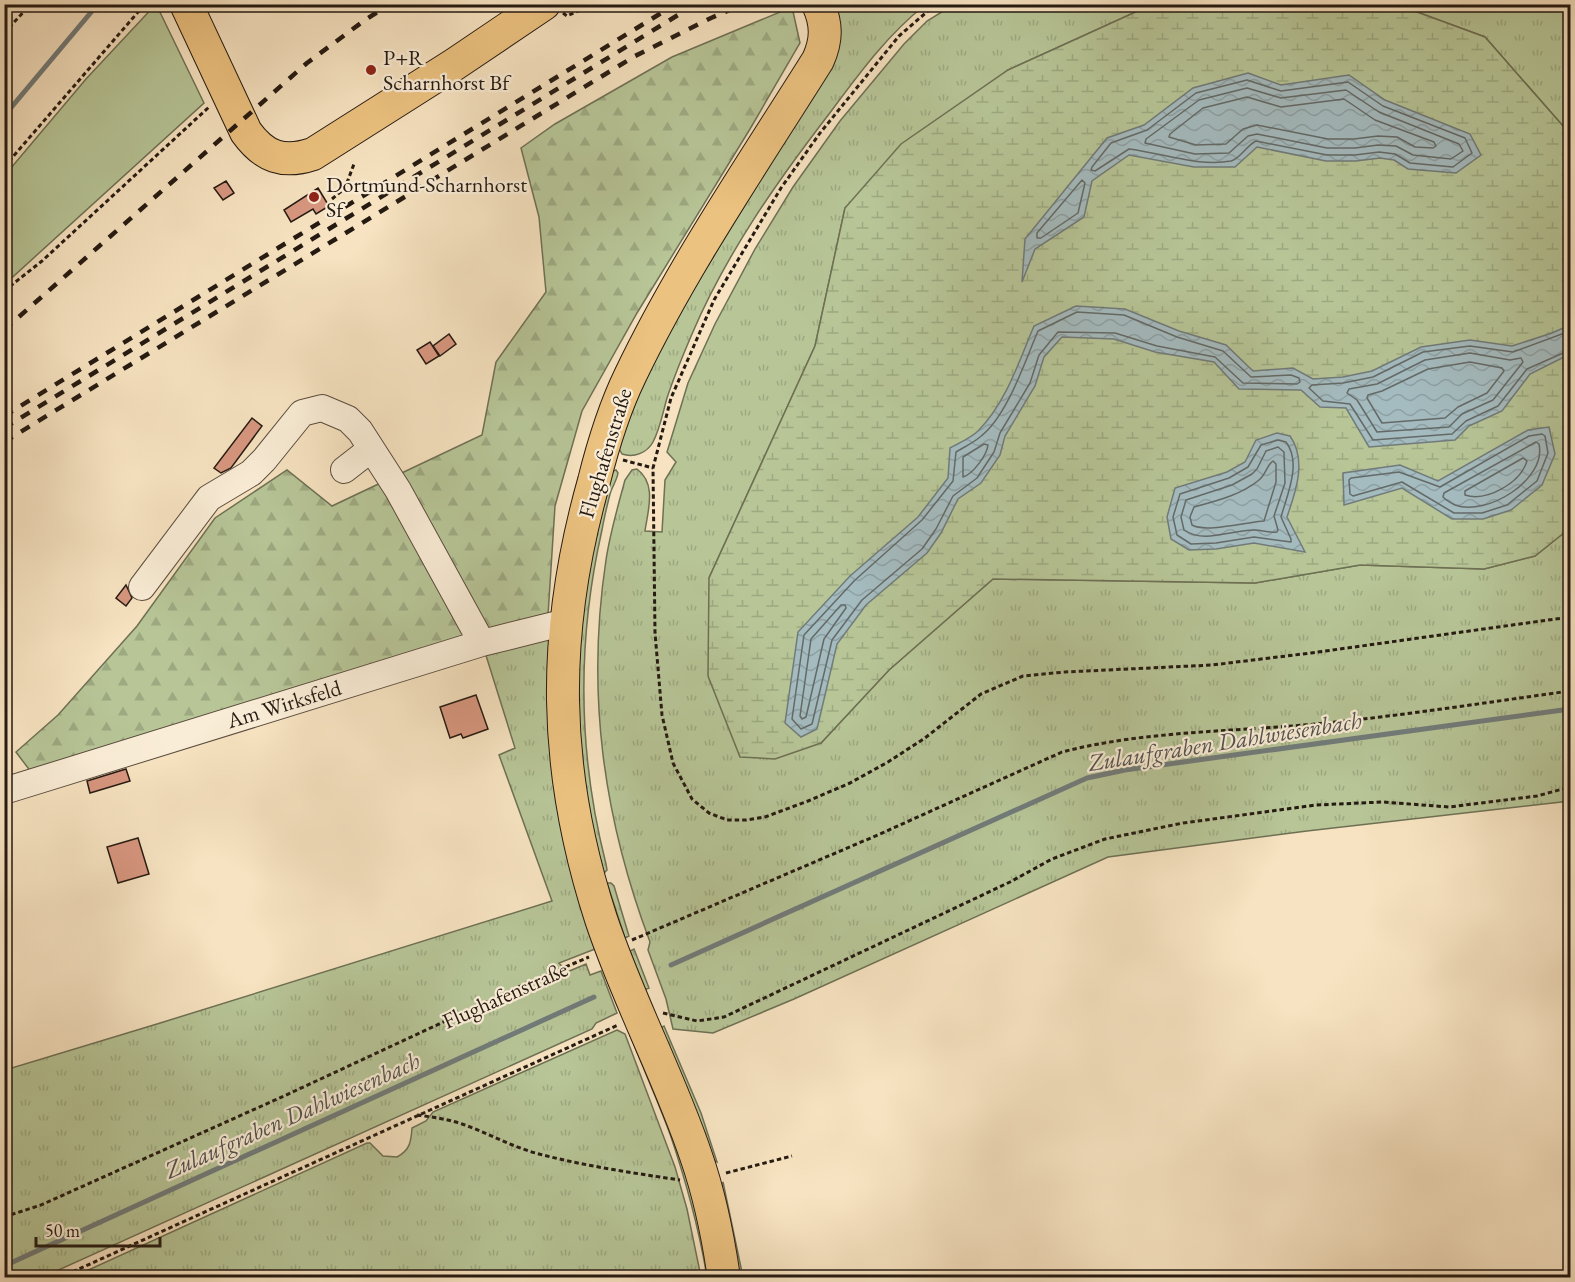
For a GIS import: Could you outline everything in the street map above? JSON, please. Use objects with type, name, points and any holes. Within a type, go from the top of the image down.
[{"type":"main road","points":[[186,4],[244,128],[254,143],[276,157],[288,159],[313,154],[551,8]]},
{"type":"main road","name":"Flughafenstraße","points":[[724,1278],[717,1230],[693,1180],[688,1134],[612,948],[583,857],[570,795],[562,717],[562,662],[577,550],[601,454],[629,377],[671,298],[818,60],[826,32],[824,17],[818,4]]},
{"type":"street","points":[[142,587],[209,498],[250,473],[264,460],[302,413],[322,408],[348,420],[360,431],[398,490],[482,643]]},
{"type":"street","points":[[344,470],[371,449]]},
{"type":"street","name":"Am Wirksfeld","points":[[4,791],[482,643],[566,622]]},
{"type":"path","points":[[4,33],[31,4]]},
{"type":"path","points":[[4,167],[145,4]]},
{"type":"path","points":[[551,8],[567,16],[594,4]]},
{"type":"path","points":[[936,4],[899,36],[820,133],[770,207],[714,300],[671,398],[653,468],[655,633],[662,715],[673,763],[692,799],[710,813],[727,820],[765,817],[850,783],[925,738],[981,694],[1023,676],[1212,665],[1570,617]]},
{"type":"path","points":[[4,291],[42,261],[226,91]]},
{"type":"path","points":[[332,199],[345,188],[354,164]]},
{"type":"path","points":[[601,454],[653,468]]},
{"type":"path","points":[[612,948],[880,834],[1062,752],[1088,745],[1158,736],[1328,723],[1570,691]]},
{"type":"path","points":[[662,1012],[697,1021],[724,1017],[1010,882],[1052,859],[1105,839],[1183,823],[1316,805],[1383,802],[1449,807],[1537,796],[1570,787]]},
{"type":"path","name":"Flughafenstraße","points":[[4,1216],[41,1205],[523,985],[612,948]]},
{"type":"path","points":[[59,1278],[624,1022]]},
{"type":"path","points":[[416,1115],[462,1124],[538,1154],[612,1170],[693,1180],[792,1156]]},
{"type":"green space","points":[[156,4],[204,103],[5,284],[5,175],[86,79]]},
{"type":"green space","points":[[831,5],[925,5],[898,29],[874,56],[771,193],[736,247],[705,304],[676,374],[653,442],[640,454],[622,454],[618,447],[640,391],[663,343],[691,293],[827,72]]},
{"type":"green space","points":[[953,5],[1151,5],[1008,70],[845,208],[815,346],[709,578],[821,743],[889,670],[993,579],[1255,583],[1360,565],[1484,569],[1535,556],[1570,528],[1570,801],[1307,831],[1108,857],[794,999],[713,1033],[673,1029],[666,999],[648,950],[650,942],[620,848],[603,754],[598,658],[600,609],[614,520],[625,480],[632,470],[637,469],[647,482],[649,490],[645,531],[662,532],[665,480],[676,462],[667,452],[688,383],[715,324],[755,249],[793,187],[840,121],[904,44],[927,21]]},
{"type":"green space","points":[[1151,5],[1398,5],[1485,37],[1570,134],[1570,528],[1535,556],[1484,569],[1360,565],[1255,583],[993,579],[889,670],[821,743],[775,759],[740,757],[708,676],[709,578],[815,346],[845,208],[901,144],[1008,70]]},
{"type":"green space","points":[[1398,5],[1570,5],[1570,134],[1485,37]]},
{"type":"green space","points":[[792,7],[800,43],[637,313],[582,411],[555,506],[548,615],[31,772],[16,752],[58,715],[137,626],[215,518],[287,470],[332,506],[482,435],[496,362],[546,292],[539,217],[521,148],[555,124],[672,57]]},
{"type":"green space","points":[[616,470],[618,473],[608,503],[594,571],[585,655],[586,739],[590,781],[607,870],[604,873],[587,797],[582,759],[578,681],[588,565],[610,472]]},
{"type":"green space","points":[[551,638],[571,865],[579,901],[595,949],[559,963],[567,972],[586,964],[590,975],[601,971],[617,1013],[596,1023],[592,1029],[43,1277],[5,1278],[5,1070],[552,901],[499,755],[515,748],[484,649]]},
{"type":"green space","points":[[607,883],[614,886],[629,936],[625,938]]},
{"type":"green space","points":[[634,949],[649,988],[644,990],[630,951]]},
{"type":"green space","points":[[664,1026],[701,1113],[717,1162],[713,1160],[660,1028]]},
{"type":"green space","points":[[617,1030],[625,1034],[675,1167],[687,1209],[701,1277],[73,1277],[367,1143],[370,1143],[383,1156],[397,1157],[409,1145],[412,1128],[426,1121],[433,1112]]},
{"type":"green space","points":[[633,1034],[688,1175],[711,1277],[707,1277],[696,1223],[676,1152],[630,1035]]},
{"type":"green space","points":[[723,1182],[743,1277],[739,1277],[721,1190]]},
{"type":"water","points":[[1248,73],[1281,85],[1349,75],[1385,100],[1470,134],[1481,155],[1456,173],[1408,169],[1394,160],[1380,158],[1326,161],[1257,147],[1235,167],[1194,167],[1129,155],[1092,181],[1084,217],[1035,249],[1022,282],[1025,239],[1107,138],[1144,125],[1193,88]]},
{"type":"water","points":[[1076,306],[1125,309],[1179,331],[1226,345],[1253,371],[1293,368],[1313,379],[1343,377],[1372,371],[1421,347],[1470,340],[1512,346],[1570,325],[1570,354],[1530,374],[1502,411],[1469,426],[1455,440],[1369,447],[1346,408],[1320,407],[1301,390],[1239,389],[1214,362],[1155,352],[1114,339],[1062,337],[1044,357],[1035,386],[1005,436],[1000,455],[981,483],[958,499],[941,533],[927,553],[866,605],[837,644],[817,729],[801,737],[785,723],[798,632],[850,576],[918,517],[948,478],[950,448],[975,434],[988,420],[1004,395],[1034,326]]},
{"type":"water","points":[[1549,427],[1555,454],[1542,485],[1511,510],[1483,519],[1452,519],[1402,488],[1344,505],[1343,473],[1400,465],[1438,481],[1528,430]]},
{"type":"water","points":[[1277,433],[1290,436],[1298,455],[1298,476],[1287,517],[1305,552],[1254,543],[1216,549],[1189,550],[1171,539],[1167,517],[1175,488],[1227,472],[1245,462],[1256,440]]},
{"type":"building","points":[[226,181],[234,193],[223,200],[214,188]]},
{"type":"building","name":"Dortmund-Scharnhorst Sf","points":[[318,188],[329,206],[316,214],[313,209],[291,222],[284,210]]},
{"type":"building","points":[[449,334],[456,344],[440,356],[433,346]]},
{"type":"building","points":[[430,342],[439,356],[426,364],[417,350]]},
{"type":"building","points":[[252,418],[262,426],[231,468],[221,473],[214,468]]},
{"type":"building","points":[[126,585],[132,598],[126,606],[116,598]]},
{"type":"building","points":[[476,695],[488,729],[463,738],[461,734],[450,738],[440,707]]},
{"type":"building","points":[[126,769],[130,781],[90,793],[87,781]]},
{"type":"building","points":[[138,838],[149,874],[118,883],[107,847]]},
{"type":"waterway","points":[[4,116],[98,4]]},
{"type":"waterway","name":"Zulaufgraben Dahlwiesenbach","points":[[671,965],[1087,778],[1125,770],[1570,709]]},
{"type":"waterway","name":"Zulaufgraben Dahlwiesenbach","points":[[4,1266],[594,997]]},
{"type":"railway","points":[[4,330],[307,63],[390,4]]},
{"type":"railway","points":[[4,416],[676,4]]},
{"type":"railway","points":[[4,428],[696,4]]},
{"type":"railway","points":[[4,442],[635,56],[743,4]]},
{"type":"place","name":"P+R Scharnhorst Bf","points":[[371,70]]},
{"type":"place","name":"Dortmund-Scharnhorst Sf","points":[[314,197]]}]
